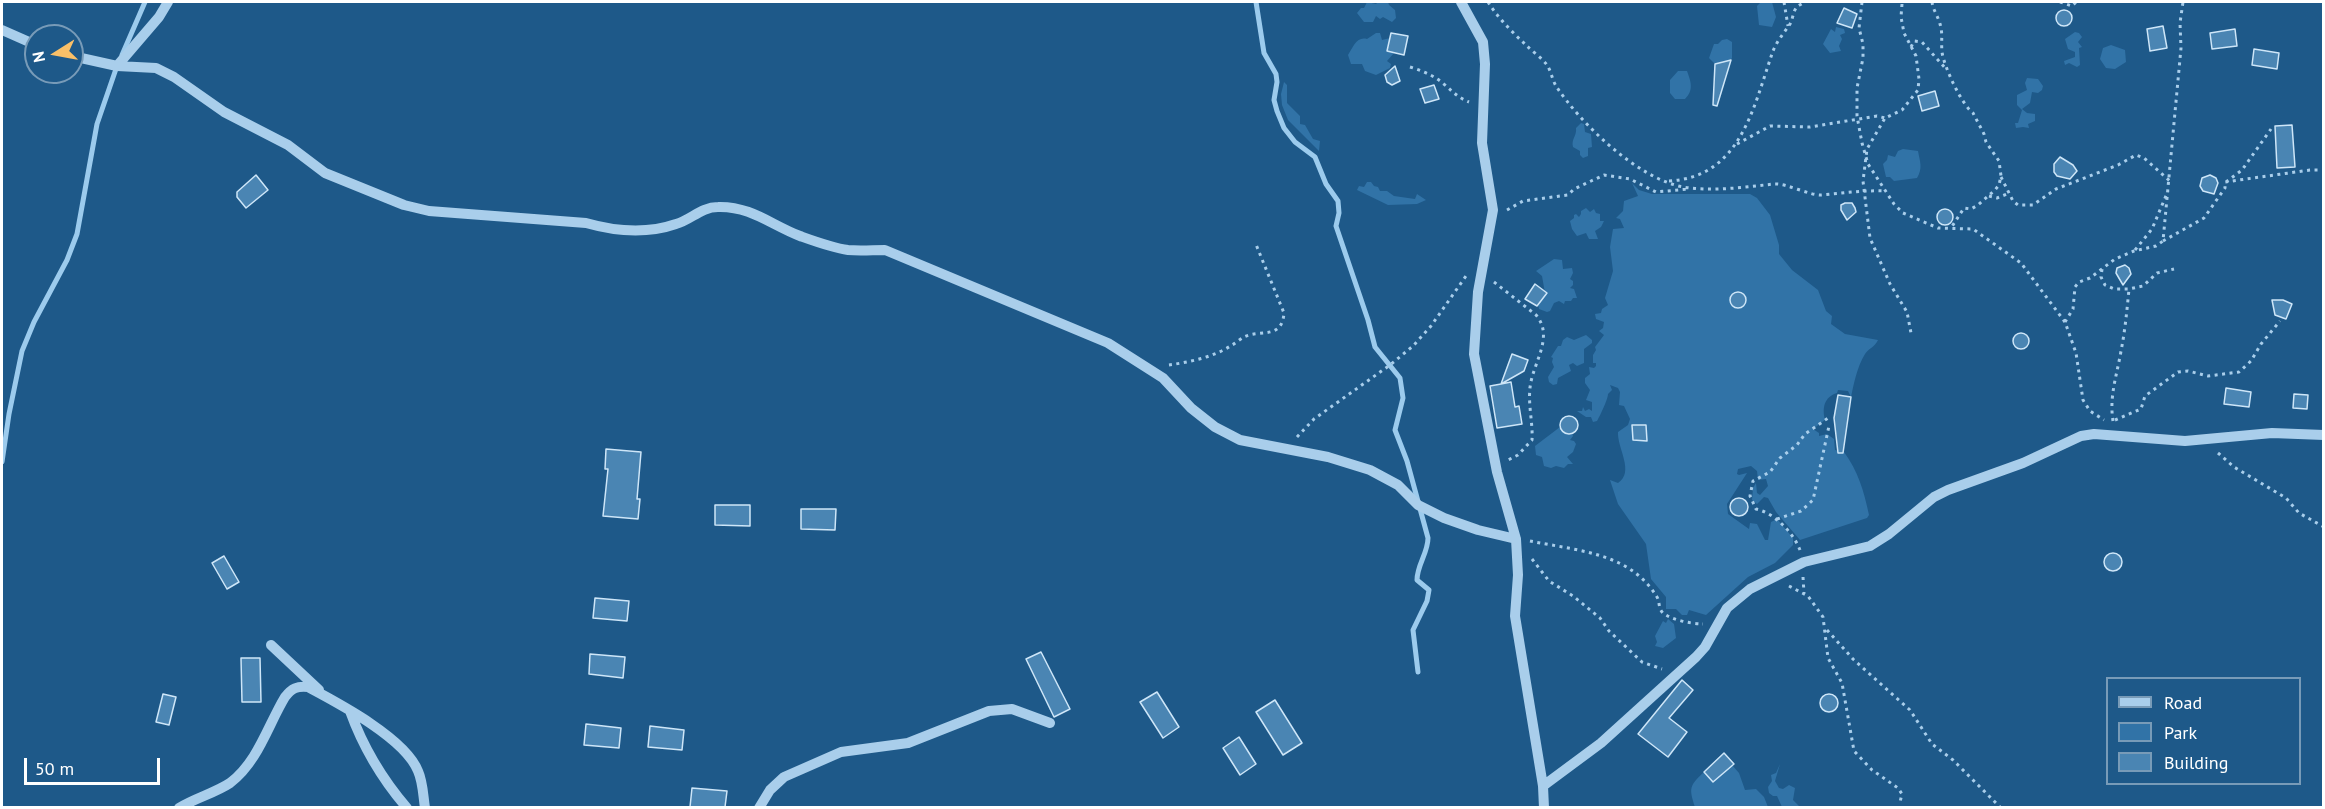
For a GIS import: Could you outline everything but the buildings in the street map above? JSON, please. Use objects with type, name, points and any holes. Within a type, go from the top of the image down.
[{"type":"street","points":[[117,66],[159,17],[168,2]]},
{"type":"street","points":[[1461,2],[1483,42],[1482,143],[1493,210],[1490,231],[1476,268],[1474,354],[1497,472],[1516,539],[1518,575],[1515,616],[1543,786],[1544,807]]},
{"type":"street","points":[[2,30],[24,40]]},
{"type":"street","points":[[84,59],[117,66],[156,68],[174,77],[224,112],[288,145],[325,173],[404,206],[429,211],[585,223],[609,230],[659,228],[678,224],[696,213],[715,206],[734,208],[761,216],[798,235],[846,250],[885,250],[1108,343],[1163,378],[1191,408],[1215,427],[1240,440],[1328,457],[1370,470],[1398,485],[1418,505],[1444,518],[1478,530],[1516,539]]},
{"type":"street","points":[[1543,786],[1601,743],[1680,672],[1705,647],[1727,608],[1750,589],[1804,562],[1870,546],[1934,498],[2023,463],[2081,436],[2094,434],[2185,441],[2272,434],[2324,435]]},
{"type":"street","points":[[271,645],[329,699]]},
{"type":"street","points":[[179,807],[227,784],[238,776],[248,765],[291,689],[298,686],[308,687],[350,711],[397,745],[415,765],[421,781],[425,807]]},
{"type":"street","points":[[759,807],[770,790],[784,777],[841,752],[908,743],[988,711],[1012,709],[1050,723]]},
{"type":"street","points":[[350,711],[367,751],[393,792],[407,807]]},
{"type":"path","points":[[1488,2],[1527,47],[1546,63],[1556,85],[1577,112],[1609,145],[1652,175],[1680,186],[1715,190],[1776,184],[1821,195],[1845,194],[1863,190],[1886,191]]},
{"type":"path","points":[[1784,2],[1788,27]]},
{"type":"path","points":[[1667,181],[1685,180],[1712,170],[1742,135],[1762,88],[1774,49],[1797,7],[1804,2]]},
{"type":"path","points":[[1862,2],[1859,28],[1863,44],[1863,58],[1857,88],[1858,121],[1866,155],[1886,191],[1903,213],[1938,228],[1973,229],[2016,258],[2065,322],[2076,353],[2085,406],[2107,423],[2141,409],[2145,396],[2178,372],[2188,371],[2208,376],[2240,372],[2251,361],[2261,344],[2280,321]]},
{"type":"path","points":[[1932,2],[1940,23],[1942,53],[1949,73],[1966,108],[1973,113],[1986,142],[1999,160],[2007,194],[2018,205],[2032,204],[2056,189],[2118,165],[2136,155],[2144,158],[2170,182]]},
{"type":"path","points":[[2060,2],[2072,6],[2076,2]]},
{"type":"path","points":[[2163,241],[2170,188],[2183,2]]},
{"type":"path","points":[[1902,4],[1902,27],[1910,48],[1916,56],[1918,90],[1902,110],[1885,118],[1866,155],[1863,190],[1870,238],[1890,284],[1907,312],[1911,333]]},
{"type":"path","points":[[1910,48],[1914,41],[1922,42],[1949,73]]},
{"type":"path","points":[[1410,67],[1425,72],[1445,84],[1457,97],[1479,106],[1483,105]]},
{"type":"path","points":[[1735,144],[1770,126],[1810,127],[1858,121],[1877,116],[1885,118]]},
{"type":"path","points":[[2225,182],[2242,170],[2271,129]]},
{"type":"path","points":[[2225,182],[2324,170]]},
{"type":"path","points":[[1490,231],[1507,211],[1523,201],[1568,195],[1575,189],[1604,175],[1630,179],[1656,192],[1697,188]]},
{"type":"path","points":[[1950,228],[1964,208],[1971,208],[1999,185],[2001,176]]},
{"type":"path","points":[[2065,322],[2073,309],[2075,287],[2079,282],[2090,279],[2103,267],[2134,251],[2156,246],[2204,218],[2225,188],[2225,182]]},
{"type":"path","points":[[2134,251],[2152,229],[2170,188]]},
{"type":"path","points":[[1989,195],[1996,198],[2007,194]]},
{"type":"path","points":[[1146,367],[1210,356],[1232,346],[1245,336],[1275,330],[1283,322],[1284,314],[1255,242]]},
{"type":"path","points":[[2103,267],[2100,277],[2105,285],[2114,289],[2129,290],[2143,286],[2157,273],[2174,269]]},
{"type":"path","points":[[1274,446],[1299,436],[1314,419],[1413,346],[1431,327],[1476,268],[1536,315],[1544,334],[1542,349],[1530,388],[1532,441],[1506,461],[1497,472]]},
{"type":"path","points":[[2113,421],[2111,398],[2114,393],[2114,375],[2121,353],[2129,290]]},
{"type":"path","points":[[1804,593],[1804,562],[1799,546],[1777,519],[1752,505],[1750,496],[1753,481],[1770,472],[1780,458],[1797,445],[1805,434],[1828,418]]},
{"type":"path","points":[[1777,519],[1801,511],[1813,500],[1829,426]]},
{"type":"path","points":[[2203,439],[2234,467],[2286,498],[2299,513],[2324,527]]},
{"type":"path","points":[[1516,539],[1593,554],[1619,563],[1640,576],[1659,600],[1658,606],[1662,612],[1687,622],[1707,623]]},
{"type":"path","points":[[1516,539],[1549,582],[1573,596],[1600,618],[1642,662],[1680,672]]},
{"type":"path","points":[[1771,578],[1804,593],[1817,606],[1826,628],[1828,658],[1842,683],[1854,751],[1872,770],[1898,788],[1902,794],[1900,802]]},
{"type":"path","points":[[1826,628],[1853,659],[1910,710],[1932,744],[1953,760],[2001,807]]},
{"type":"green space","points":[[1367,2],[1376,4],[1388,2],[1395,10],[1396,18],[1392,22],[1376,16],[1373,22],[1364,22],[1357,13],[1364,8]]},
{"type":"green space","points":[[1761,2],[1772,2],[1776,17],[1772,27],[1759,25],[1757,6]]},
{"type":"green space","points":[[1836,27],[1844,29],[1845,33],[1840,35],[1841,51],[1830,53],[1823,44],[1831,29],[1835,32]]},
{"type":"green space","points":[[2075,32],[2082,37],[2078,42],[2082,47],[2079,48],[2080,65],[2077,67],[2069,63],[2065,65],[2064,61],[2075,57],[2075,52],[2068,49],[2065,39]]},
{"type":"green space","points":[[1380,33],[1382,40],[1390,38],[1387,51],[1394,53],[1387,61],[1391,64],[1390,68],[1376,75],[1365,71],[1362,64],[1351,64],[1348,55],[1358,41],[1367,39]]},
{"type":"green space","points":[[1727,39],[1732,42],[1732,58],[1728,63],[1724,61],[1715,64],[1709,58],[1714,44]]},
{"type":"green space","points":[[2111,45],[2125,50],[2126,62],[2115,69],[2106,68],[2100,59],[2103,48]]},
{"type":"green space","points":[[1678,71],[1687,71],[1690,79],[1691,89],[1685,99],[1675,99],[1670,93],[1670,80]]},
{"type":"green space","points":[[2027,78],[2038,79],[2043,86],[2038,93],[2032,92],[2030,103],[2022,109],[2027,113],[2035,114],[2035,121],[2028,124],[2029,128],[2016,128],[2015,123],[2018,123],[2022,110],[2017,105],[2017,95],[2027,90],[2025,83]]},
{"type":"green space","points":[[1284,82],[1287,85],[1287,103],[1300,116],[1300,124],[1305,125],[1313,139],[1320,141],[1319,151],[1288,120],[1282,105],[1281,94]]},
{"type":"green space","points":[[1581,123],[1584,124],[1585,132],[1591,134],[1592,147],[1588,148],[1588,156],[1583,158],[1580,151],[1573,147],[1576,128]]},
{"type":"green space","points":[[1903,149],[1918,151],[1920,171],[1917,178],[1894,181],[1886,177],[1883,164],[1888,155],[1895,157],[1898,151]]},
{"type":"green space","points":[[1367,182],[1371,182],[1380,191],[1387,191],[1394,196],[1415,199],[1417,194],[1426,200],[1417,204],[1388,205],[1357,190],[1359,186],[1364,187]]},
{"type":"green space","points":[[1632,183],[1639,190],[1652,194],[1750,194],[1757,198],[1770,215],[1779,245],[1779,254],[1792,270],[1818,290],[1826,311],[1832,316],[1831,324],[1845,334],[1878,340],[1862,359],[1851,397],[1848,391],[1838,390],[1829,397],[1824,407],[1825,420],[1813,429],[1819,433],[1819,436],[1827,434],[1834,439],[1835,450],[1844,452],[1849,459],[1860,482],[1869,515],[1867,518],[1800,540],[1776,512],[1768,498],[1764,497],[1757,504],[1752,500],[1756,483],[1757,493],[1760,495],[1768,486],[1766,479],[1758,480],[1757,471],[1751,466],[1738,469],[1737,474],[1739,475],[1747,473],[1727,504],[1728,514],[1749,529],[1750,523],[1757,524],[1765,540],[1768,540],[1771,522],[1777,519],[1793,538],[1793,545],[1775,563],[1748,577],[1706,615],[1689,610],[1687,615],[1682,615],[1676,609],[1666,609],[1666,597],[1651,579],[1646,544],[1618,504],[1610,480],[1618,483],[1625,473],[1618,432],[1628,425],[1630,419],[1624,406],[1619,405],[1618,388],[1610,385],[1612,390],[1608,394],[1597,421],[1593,422],[1591,417],[1586,417],[1577,411],[1582,411],[1583,407],[1585,411],[1589,409],[1592,411],[1592,402],[1586,400],[1590,390],[1585,383],[1585,378],[1590,374],[1589,367],[1596,366],[1596,363],[1593,363],[1595,347],[1604,335],[1599,331],[1603,328],[1604,322],[1596,319],[1595,314],[1601,313],[1602,309],[1608,305],[1605,298],[1613,271],[1610,247],[1613,229],[1624,228],[1620,219],[1616,218],[1623,211],[1624,201],[1638,196]]},
{"type":"green space","points":[[1586,208],[1590,212],[1594,209],[1600,214],[1600,221],[1604,221],[1595,231],[1598,239],[1589,239],[1586,233],[1577,236],[1572,229],[1570,221],[1574,215],[1579,217],[1581,211]]},
{"type":"green space","points":[[1554,259],[1562,260],[1563,269],[1572,268],[1573,273],[1570,279],[1573,285],[1570,288],[1574,289],[1577,298],[1565,301],[1564,304],[1559,301],[1554,303],[1547,312],[1539,309],[1538,305],[1545,293],[1542,276],[1536,271]]},
{"type":"green space","points":[[1586,335],[1592,343],[1584,349],[1584,363],[1577,366],[1573,363],[1569,365],[1571,371],[1558,378],[1557,384],[1553,385],[1549,382],[1548,377],[1554,367],[1551,357],[1558,346],[1561,346],[1567,337],[1574,340]]},
{"type":"green space","points":[[1560,427],[1563,432],[1572,433],[1570,440],[1576,444],[1573,452],[1567,457],[1573,464],[1568,464],[1564,468],[1544,466],[1542,457],[1536,455],[1535,446]]},
{"type":"green space","points":[[1668,619],[1674,624],[1676,638],[1663,648],[1655,646],[1657,642],[1655,636],[1663,621],[1666,623]]},
{"type":"green space","points":[[1780,764],[1775,781],[1779,788],[1783,789],[1789,785],[1795,788],[1793,800],[1800,807],[1782,807],[1777,796],[1769,793],[1771,775],[1776,773]]},
{"type":"green space","points":[[1732,765],[1739,773],[1745,790],[1756,789],[1764,797],[1768,807],[1695,807],[1691,791],[1695,781],[1704,772],[1713,782]]},
{"type":"waterway","points":[[122,55],[145,2]]},
{"type":"waterway","points":[[1256,2],[1264,53],[1276,74],[1274,100],[1277,111],[1284,128],[1295,142],[1315,157],[1326,184],[1338,201],[1339,213],[1336,226],[1375,347],[1400,378],[1403,398],[1395,430],[1407,461],[1428,538],[1417,580],[1429,590],[1427,601],[1413,630],[1418,672]]},
{"type":"waterway","points":[[2,462],[22,351],[34,322],[67,260],[77,234],[97,124],[117,66]]}]
